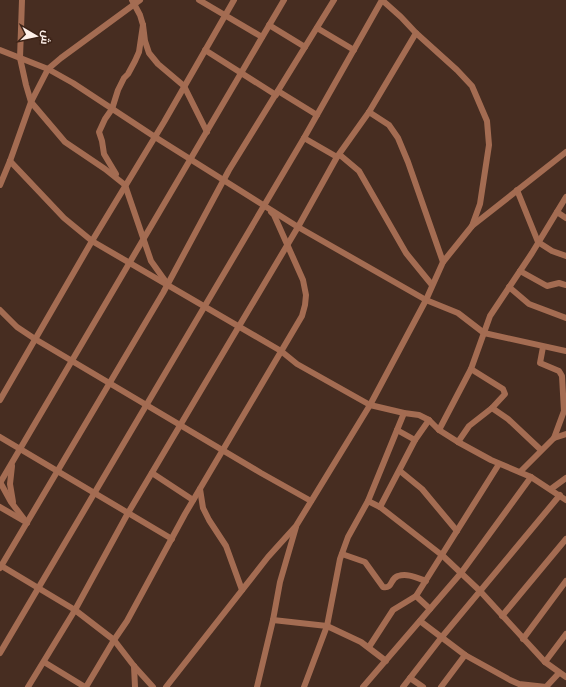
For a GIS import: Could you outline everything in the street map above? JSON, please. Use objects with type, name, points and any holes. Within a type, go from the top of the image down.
[{"type":"street","points":[[22,0],[20,58],[31,102],[65,142],[105,169],[125,186]]},
{"type":"street","points":[[0,186],[31,102],[48,69],[133,1],[140,0]]},
{"type":"street","points":[[199,0],[262,38]]},
{"type":"street","points":[[0,400],[234,0]]},
{"type":"street","points":[[27,523],[14,506],[0,483],[284,0]]},
{"type":"street","points":[[153,687],[134,666],[114,640],[75,610],[0,566],[58,471],[168,284],[224,180],[334,0]]},
{"type":"street","points":[[1,651],[265,206],[382,0],[457,70],[472,86],[487,121],[489,145],[480,204],[472,226]]},
{"type":"street","points":[[133,1],[140,15],[149,53],[158,64],[184,86],[207,132]]},
{"type":"street","points":[[143,25],[139,52],[118,90],[112,108],[98,132],[102,141],[104,154],[111,167],[125,186],[151,261],[168,284]]},
{"type":"street","points":[[269,25],[305,47]]},
{"type":"street","points":[[317,28],[354,50]]},
{"type":"street","points":[[28,687],[75,610],[128,513],[286,244],[298,227],[338,156],[369,112],[416,33]]},
{"type":"street","points":[[0,50],[48,69],[73,83],[155,137],[298,227],[426,300],[458,313],[484,333],[566,351]]},
{"type":"street","points":[[205,50],[317,115]]},
{"type":"street","points":[[369,112],[389,125],[398,138],[408,162],[443,262]]},
{"type":"street","points":[[304,138],[338,156],[359,171],[402,248],[432,285]]},
{"type":"street","points":[[166,687],[268,557],[296,526],[370,405],[426,300],[443,262],[472,226],[566,152]]},
{"type":"street","points":[[10,161],[64,218],[92,241],[281,351],[297,364],[370,405],[404,414],[419,415],[429,420],[439,430],[458,442],[499,464],[531,477],[566,500]]},
{"type":"street","points":[[517,190],[538,242],[552,251],[566,256]]},
{"type":"street","points":[[439,430],[471,369],[490,316],[566,197]]},
{"type":"street","points":[[44,662],[86,687],[127,621],[193,500],[302,316],[306,295],[303,280],[274,215],[265,206]]},
{"type":"street","points":[[557,212],[566,218]]},
{"type":"street","points":[[520,271],[547,286],[559,283],[566,285]]},
{"type":"street","points":[[509,287],[529,304],[566,318]]},
{"type":"street","points":[[0,310],[17,327],[35,339],[310,501]]},
{"type":"street","points":[[543,347],[540,364],[559,371],[562,376],[564,411],[554,438]]},
{"type":"street","points":[[458,442],[469,426],[492,408],[505,394],[503,388],[471,369]]},
{"type":"street","points":[[492,408],[508,419],[541,450]]},
{"type":"street","points":[[304,687],[327,626],[342,554],[348,537],[368,501],[404,414]]},
{"type":"street","points":[[380,507],[415,440],[429,420]]},
{"type":"street","points":[[397,430],[415,440]]},
{"type":"street","points":[[520,472],[554,438],[566,434]]},
{"type":"street","points":[[0,437],[172,539]]},
{"type":"street","points":[[12,463],[10,484],[14,506]]},
{"type":"street","points":[[369,647],[393,610],[416,596],[443,556],[499,464]]},
{"type":"street","points":[[400,471],[422,489],[457,531]]},
{"type":"street","points":[[152,473],[193,500]]},
{"type":"street","points":[[363,687],[461,573],[531,477]]},
{"type":"street","points":[[551,489],[566,478]]},
{"type":"street","points":[[200,489],[203,508],[208,520],[226,546],[242,590]]},
{"type":"street","points":[[403,687],[441,638],[560,495]]},
{"type":"street","points":[[368,501],[380,507],[443,556],[480,591],[545,662],[566,677]]},
{"type":"street","points":[[0,507],[27,523]]},
{"type":"street","points":[[257,687],[273,620],[280,582],[296,526]]},
{"type":"street","points":[[502,616],[566,538]]},
{"type":"street","points":[[342,554],[365,562],[383,587],[389,586],[395,577],[398,576],[410,575],[426,581]]},
{"type":"street","points":[[523,639],[566,581]]},
{"type":"street","points":[[416,596],[430,609]]},
{"type":"street","points":[[273,620],[327,626],[361,642],[386,661]]},
{"type":"street","points":[[420,621],[465,655],[515,682],[537,687],[546,687],[559,673]]},
{"type":"street","points":[[545,662],[566,634]]},
{"type":"street","points":[[441,687],[465,655]]},
{"type":"street","points":[[134,666],[135,687]]},
{"type":"street","points":[[410,678],[423,687]]}]
